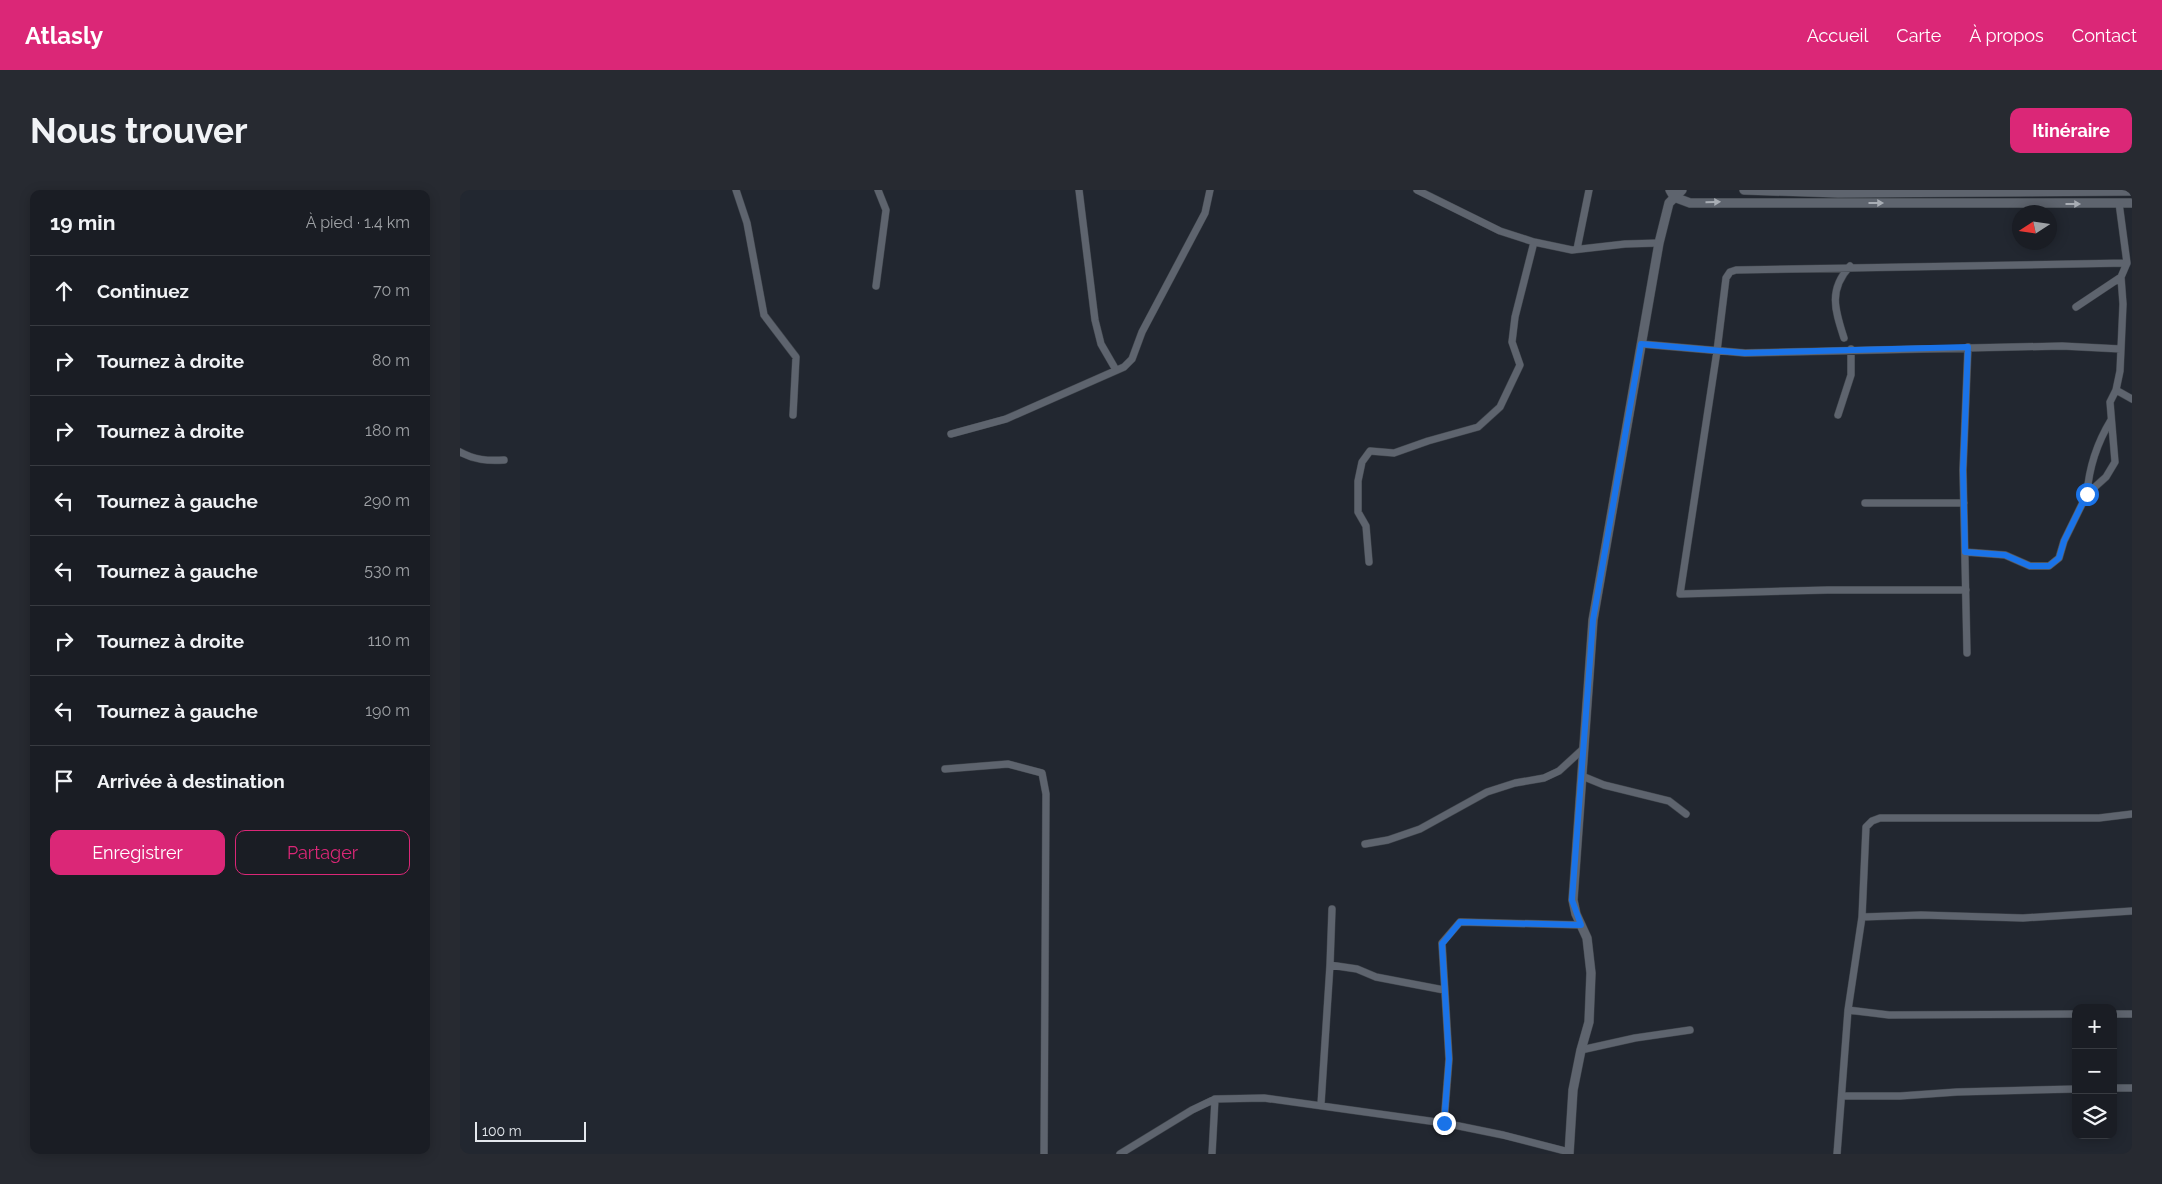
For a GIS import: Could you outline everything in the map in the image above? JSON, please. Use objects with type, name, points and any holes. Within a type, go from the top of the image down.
[{"type":"street","points":[[736,190],[747,223],[764,315],[796,357],[792,415]]},
{"type":"street","points":[[876,286],[886,210],[878,190]]},
{"type":"street","points":[[1078,190],[1095,320],[1101,344],[1116,370]]},
{"type":"street","points":[[951,434],[1006,419],[1124,367],[1132,359],[1142,332],[1205,213],[1210,190]]},
{"type":"street","points":[[1417,190],[1500,231],[1534,242],[1572,250],[1659,244]]},
{"type":"street","points":[[1577,249],[1589,190]]},
{"type":"street","points":[[1120,1154],[1192,1110],[1215,1099],[1264,1098],[1321,1104],[1444,1123],[1503,1135],[1569,1153],[1573,1090],[1589,1022],[1591,973],[1587,938],[1572,900],[1593,620],[1659,244],[1672,194],[1682,190]]},
{"type":"street","points":[[1744,190],[1838,194],[2132,191]]},
{"type":"street","points":[[1672,194],[1690,203],[2132,204]]},
{"type":"street","points":[[1965,552],[2005,555],[2030,566],[2049,566],[2059,558],[2064,541],[2087,494],[2106,477],[2115,462],[2110,402],[2116,390],[2121,349],[2123,304],[2121,277],[2127,263],[2119,204]]},
{"type":"street","points":[[1369,562],[1366,526],[1358,512],[1358,481],[1362,462],[1370,452],[1394,453],[1478,427],[1500,407],[1520,365],[1512,342],[1515,317],[1534,242]]},
{"type":"street","points":[[1966,590],[1828,590],[1680,594],[1717,351],[1726,278],[1730,272],[1736,270],[1850,266],[2127,263]]},
{"type":"street","points":[[1844,338],[1836,312],[1836,287],[1840,277],[1850,266]]},
{"type":"street","points":[[2076,307],[2121,277]]},
{"type":"street","points":[[1641,344],[1745,353],[1968,347],[2062,346],[2121,349]]},
{"type":"street","points":[[1967,653],[1963,470],[1968,347]]},
{"type":"street","points":[[1838,416],[1851,375],[1851,349]]},
{"type":"street","points":[[2116,390],[2132,399]]},
{"type":"street","points":[[2087,494],[2088,476],[2095,452],[2111,420]]},
{"type":"street","points":[[460,452],[471,458],[483,461],[504,460]]},
{"type":"street","points":[[1865,503],[1964,503]]},
{"type":"street","points":[[1365,844],[1388,840],[1420,829],[1487,792],[1515,783],[1544,778],[1559,771],[1583,749]]},
{"type":"street","points":[[945,769],[1008,764],[1042,773],[1046,794],[1044,1154]]},
{"type":"street","points":[[1582,776],[1604,785],[1669,801],[1686,814]]},
{"type":"street","points":[[1838,1154],[1848,1010],[1862,917],[1866,826],[1880,818],[2099,818],[2132,814]]},
{"type":"street","points":[[1321,1104],[1332,910]]},
{"type":"street","points":[[1862,917],[1921,915],[2024,918],[2132,911]]},
{"type":"street","points":[[1444,1123],[1449,1059],[1442,944],[1460,922],[1581,925]]},
{"type":"street","points":[[1330,965],[1357,969],[1376,977],[1444,990]]},
{"type":"street","points":[[1848,1010],[1889,1015],[2072,1014]]},
{"type":"street","points":[[2117,1014],[2132,1014]]},
{"type":"street","points":[[1581,1050],[1635,1038],[1690,1030]]},
{"type":"street","points":[[2117,1088],[2132,1088]]},
{"type":"street","points":[[1842,1096],[1900,1096],[2072,1089]]},
{"type":"street","points":[[1212,1154],[1215,1099]]},
{"type":"route","points":[[1444,1123],[1449,1059],[1442,944],[1460,922],[1581,925],[1572,900],[1593,620],[1641,344],[1745,353],[1968,347],[1963,470],[1965,552],[2005,555],[2030,566],[2049,566],[2059,558],[2064,541],[2087,494]]}]
